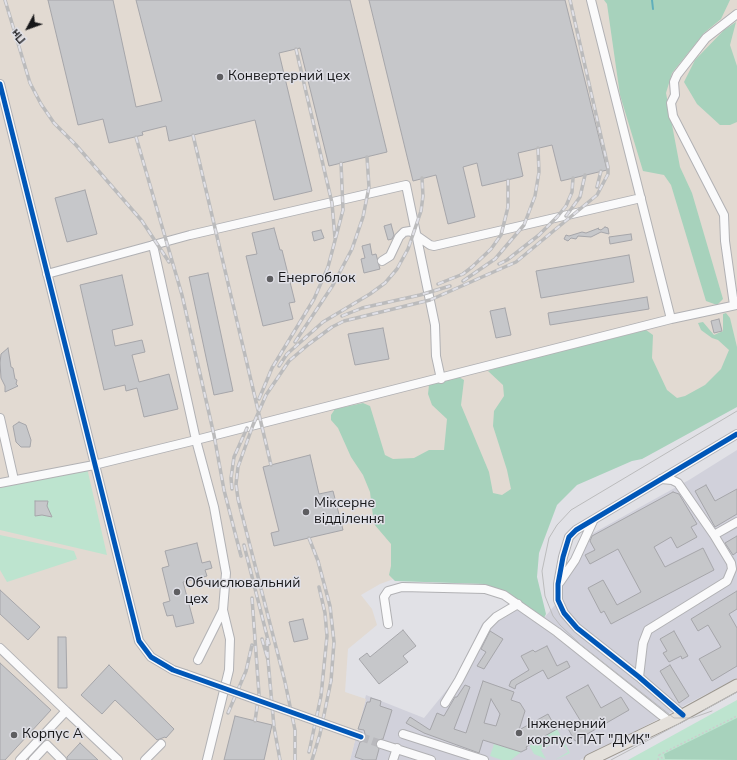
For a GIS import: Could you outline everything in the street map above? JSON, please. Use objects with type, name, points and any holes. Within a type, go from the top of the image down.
[{"type":"main road","points":[[590,760],[670,722],[737,685]]},
{"type":"street","points":[[591,0],[671,319]]},
{"type":"street","points":[[0,483],[94,464],[196,440],[671,319],[735,305],[725,241],[724,215],[673,116],[671,103],[675,95],[674,82],[677,75],[706,38],[737,14]]},
{"type":"street","points":[[0,84],[139,641],[151,657],[173,670],[361,737]]},
{"type":"street","points":[[47,274],[153,245],[406,185],[435,325],[436,356],[440,379]]},
{"type":"street","points":[[382,261],[390,256],[399,237],[404,232],[410,231],[430,245],[434,246],[641,198]]},
{"type":"street","points":[[153,245],[196,440],[214,507],[226,573],[223,610],[230,640],[229,670],[208,760]]},
{"type":"street","points":[[0,418],[14,480]]},
{"type":"street","points":[[683,715],[639,677],[577,628],[564,613],[558,600],[558,584],[569,537],[576,530],[737,434]]},
{"type":"street","points":[[639,677],[643,643],[648,630],[727,581],[731,576],[732,569],[731,563],[714,535],[678,484],[672,480],[662,479]]},
{"type":"street","points":[[558,584],[575,560],[592,521]]},
{"type":"street","points":[[714,535],[737,522]]},
{"type":"street","points":[[388,624],[384,597],[388,592],[402,587],[485,589],[504,595],[518,604],[670,722]]},
{"type":"street","points":[[445,703],[459,680],[487,626],[496,617],[518,604]]},
{"type":"street","points":[[198,660],[223,610]]},
{"type":"street","points":[[0,648],[118,760]]},
{"type":"street","points":[[20,760],[66,711]]},
{"type":"street","points":[[403,734],[484,760]]},
{"type":"street","points":[[145,760],[161,744]]},
{"type":"street","points":[[381,744],[431,760]]},
{"type":"street","points":[[32,760],[46,745],[62,760]]},
{"type":"street","points":[[393,760],[397,748]]},
{"type":"path","points":[[659,755],[737,716]]},
{"type":"path","points":[[658,760],[659,755]]},
{"type":"path","points":[[659,755],[664,760]]},
{"type":"shaded area","points":[[0,0],[737,0],[737,382],[399,577],[380,584],[361,595],[372,609],[377,625],[348,649],[345,692],[366,699],[350,760],[0,760]]},
{"type":"shaded area","points":[[737,450],[737,678],[580,760],[350,760],[366,695],[424,718],[454,681],[482,624],[516,600],[544,618],[561,598],[561,584],[588,536],[689,480]]},
{"type":"green space","points":[[604,0],[730,0],[721,19],[704,33],[672,73],[666,93],[680,167],[692,193],[723,299],[717,305],[706,301],[671,185],[664,175],[643,171],[620,95],[607,4]]},
{"type":"green space","points":[[736,22],[730,45],[737,66],[737,122],[730,125],[720,125],[697,104],[684,82],[695,60],[724,30]]},
{"type":"green space","points":[[726,313],[730,318],[737,347],[737,407],[642,459],[632,461],[577,485],[557,505],[539,553],[537,577],[546,614],[544,618],[504,592],[484,584],[395,581],[389,575],[391,566],[391,544],[374,524],[370,492],[363,475],[351,457],[338,428],[331,420],[331,415],[335,409],[363,403],[370,406],[385,455],[393,459],[414,458],[429,450],[444,450],[447,419],[432,405],[428,394],[429,385],[459,377],[464,380],[461,405],[489,472],[493,493],[502,495],[511,489],[507,470],[493,426],[494,411],[504,396],[503,385],[488,371],[498,367],[646,330],[653,335],[652,358],[667,390],[677,398],[685,396],[705,385],[721,369],[729,350],[718,340],[712,338],[701,330],[698,323],[703,322],[714,335],[723,331],[723,314]]},
{"type":"green space","points":[[87,468],[107,555],[0,530],[0,488]]},
{"type":"green space","points":[[0,535],[74,551],[77,559],[7,582],[0,570]]},
{"type":"green space","points":[[737,700],[737,760],[628,760]]},
{"type":"green space","points":[[737,718],[737,760],[665,759],[664,754]]},
{"type":"green space","points":[[557,729],[570,753],[555,760],[568,752],[560,739],[541,750],[546,759],[534,754],[529,745]]},
{"type":"green space","points":[[494,744],[521,752],[511,760],[502,760],[490,756]]},
{"type":"building","name":"Конвертерний цех","points":[[48,0],[113,0],[136,107],[162,101],[136,0],[350,0],[387,152],[329,166],[300,48],[279,53],[312,191],[274,200],[255,120],[169,141],[166,126],[142,132],[143,135],[109,143],[103,119],[78,125]]},
{"type":"building","points":[[369,0],[565,0],[607,170],[561,181],[552,145],[518,153],[523,176],[520,177],[482,186],[477,163],[463,167],[475,217],[448,224],[436,175],[413,181]]},
{"type":"building","points":[[85,190],[97,234],[67,242],[55,198]]},
{"type":"building","points":[[391,224],[394,235],[392,239],[388,240],[384,226]]},
{"type":"building","points":[[605,227],[608,228],[609,234],[601,232],[591,237],[578,236],[576,239],[571,238],[568,241],[564,239],[566,235],[569,236],[582,232],[586,233],[599,228],[598,229],[601,230]]},
{"type":"building","name":"Енергоблок","points":[[274,228],[280,250],[282,250],[295,302],[289,303],[293,319],[263,326],[246,256],[257,254],[252,233]]},
{"type":"building","points":[[321,230],[324,238],[314,241],[312,232]]},
{"type":"building","points":[[631,234],[632,240],[610,244],[609,237]]},
{"type":"building","points":[[370,244],[372,255],[376,254],[380,269],[364,273],[361,259],[365,258],[362,246]]},
{"type":"building","points":[[629,255],[634,282],[541,298],[536,271]]},
{"type":"building","points":[[208,273],[233,391],[214,395],[189,277]]},
{"type":"building","points":[[122,275],[133,325],[112,330],[115,346],[142,340],[145,352],[132,355],[139,382],[169,374],[178,409],[144,417],[137,388],[126,391],[125,385],[104,390],[80,285]]},
{"type":"building","points":[[647,297],[649,309],[550,325],[548,313]]},
{"type":"building","points":[[505,308],[511,335],[496,338],[490,311]]},
{"type":"building","points":[[719,319],[722,331],[714,333],[711,321]]},
{"type":"building","points":[[383,328],[389,359],[355,365],[348,334]]},
{"type":"building","points":[[8,348],[11,367],[13,368],[15,379],[17,380],[16,384],[18,386],[5,392],[5,386],[1,378],[0,363],[1,354]]},
{"type":"building","points":[[19,422],[26,425],[31,440],[30,447],[21,447],[16,442],[13,426]]},
{"type":"building","name":"Міксерне відділення","points":[[310,455],[319,494],[333,491],[343,530],[274,546],[271,533],[279,531],[263,467]]},
{"type":"building","points":[[706,485],[715,501],[737,489],[737,514],[715,527],[695,491]]},
{"type":"building","points":[[673,492],[679,494],[697,524],[691,527],[697,537],[677,548],[671,537],[654,547],[665,567],[703,548],[714,570],[611,624],[604,611],[601,613],[588,588],[603,580],[617,605],[641,592],[618,549],[590,564],[585,555],[595,550],[590,541],[592,536]]},
{"type":"building","points":[[35,501],[48,501],[47,506],[52,517],[42,515],[35,516]]},
{"type":"building","points":[[737,536],[737,552],[733,555],[725,543]]},
{"type":"building","name":"Обчислювальний цех","points":[[197,543],[202,563],[210,561],[212,568],[205,570],[207,576],[183,582],[194,623],[176,627],[173,615],[167,616],[163,603],[170,601],[162,568],[169,566],[165,551]]},
{"type":"building","points":[[0,590],[40,627],[28,640],[0,614]]},
{"type":"building","points":[[737,591],[737,609],[729,614],[737,628],[737,666],[712,681],[699,659],[721,647],[708,625],[698,631],[691,619]]},
{"type":"building","points":[[303,619],[308,639],[294,642],[289,622]]},
{"type":"building","points":[[403,630],[416,646],[403,656],[408,662],[379,684],[359,659],[367,653],[370,657]]},
{"type":"building","points":[[490,631],[503,639],[484,669],[477,666],[486,652],[481,649]]},
{"type":"building","points":[[674,631],[688,656],[682,659],[681,656],[669,662],[663,653],[667,651],[660,639]]},
{"type":"building","points":[[58,637],[66,637],[67,688],[58,688]]},
{"type":"building","points":[[547,646],[557,666],[567,661],[570,667],[548,679],[543,670],[516,685],[515,689],[509,686],[511,681],[529,670],[521,656],[533,650],[535,652]]},
{"type":"building","name":"Корпус А","points":[[0,663],[51,710],[5,760],[0,760]]},
{"type":"building","points":[[109,665],[174,729],[166,738],[157,740],[115,700],[102,714],[81,695]]},
{"type":"building","points":[[670,665],[689,696],[679,703],[660,671]]},
{"type":"building","points":[[483,681],[514,692],[511,700],[520,703],[525,711],[519,730],[548,714],[553,723],[558,721],[557,729],[526,747],[527,749],[521,752],[483,740],[479,753],[424,733],[406,723],[410,717],[430,730],[437,713],[444,716],[455,697],[457,697],[465,685],[470,687],[454,729],[466,733]],"holes":[[[491,699],[500,714],[496,726],[484,723]]]},
{"type":"building","points":[[588,685],[601,708],[621,697],[629,710],[575,741],[567,727],[580,720],[566,697]]},
{"type":"building","points":[[371,698],[381,701],[380,706],[392,710],[383,739],[378,740],[376,743],[379,749],[376,760],[364,760],[355,757],[360,742],[364,741],[366,738],[364,730],[358,729],[367,702],[370,702]]},
{"type":"building","points":[[235,716],[272,725],[264,760],[224,760]]},
{"type":"building","points":[[80,743],[98,760],[67,760],[67,757]]},
{"type":"waterway","points":[[652,0],[653,9]]},
{"type":"tunnel","points":[[361,737],[381,744]]},
{"type":"tram line","points":[[712,711],[692,718],[674,718],[581,645],[560,625],[553,616],[545,596],[542,571],[549,538],[557,525],[571,510],[737,411]]},
{"type":"tram line","points":[[704,710],[737,692]]},
{"type":"tram line","points":[[611,760],[688,719]]},
{"type":"railway","points":[[5,0],[30,83],[41,104],[54,123],[76,145],[142,221],[169,262]]},
{"type":"railway","points":[[295,760],[295,730],[285,682],[238,499],[236,484],[238,467],[253,425],[266,395],[289,361],[332,327],[344,321],[430,300],[516,262],[597,195],[608,174],[608,167],[570,0]]},
{"type":"railway","points":[[296,49],[332,203],[335,238]]},
{"type":"railway","points":[[193,135],[271,465]]},
{"type":"railway","points":[[136,137],[182,295],[214,435],[224,490],[241,556]]},
{"type":"railway","points":[[463,281],[495,259],[524,225],[535,196],[539,172],[538,148]]},
{"type":"railway","points":[[295,342],[333,285],[352,249],[363,217],[369,187],[367,157]]},
{"type":"railway","points":[[259,399],[272,368],[314,299],[328,267],[343,210],[341,163]]},
{"type":"railway","points":[[597,187],[601,171]]},
{"type":"railway","points":[[566,216],[580,197],[585,175]]},
{"type":"railway","points":[[279,366],[287,354],[323,322],[370,294],[385,283],[397,269],[408,249],[421,211],[423,196],[422,178]]},
{"type":"railway","points":[[499,264],[507,260],[539,235],[557,217],[566,206],[572,192],[573,178]]},
{"type":"railway","points":[[438,284],[463,274],[491,249],[501,235],[508,207],[508,180]]},
{"type":"railway","points":[[342,316],[362,308],[420,295],[450,286]]},
{"type":"railway","points":[[232,489],[231,478],[234,457],[247,428]]},
{"type":"railway","points":[[309,538],[318,561],[330,606],[334,642],[331,681],[320,734],[312,760]]},
{"type":"railway","points":[[244,545],[269,644]]},
{"type":"railway","points":[[309,752],[321,696],[327,636],[325,613],[319,587]]},
{"type":"railway","points":[[252,598],[259,694],[255,721]]},
{"type":"railway","points":[[262,639],[268,660],[267,639]]},
{"type":"railway","points":[[228,713],[246,671],[252,645]]},
{"type":"railway","points":[[268,660],[274,727],[280,760]]},
{"type":"cycle path","points":[[0,84],[139,641],[151,657],[173,670],[361,737]]},
{"type":"cycle path","points":[[683,715],[639,677],[577,628],[564,613],[558,600],[558,584],[563,557],[569,537],[576,530],[737,434]]},
{"type":"place","name":"Конвертерний цех","points":[[220,77]]},
{"type":"place","name":"Енергоблок","points":[[270,279]]},
{"type":"place","name":"Міксерне відділення","points":[[306,512]]},
{"type":"place","name":"Обчислювальний цех","points":[[177,592]]},
{"type":"place","name":"Інженерний корпус ПАТ \"ДМК\"","points":[[519,733]]},
{"type":"place","name":"Корпус А","points":[[14,735]]}]
